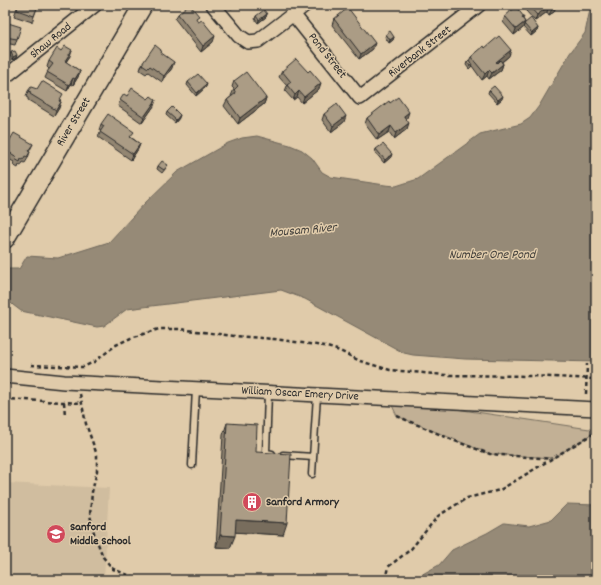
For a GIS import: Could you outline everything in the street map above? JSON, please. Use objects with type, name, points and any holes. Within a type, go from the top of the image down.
[{"type":"street","name":"Shaw Road","points":[[5,77],[95,5]]},
{"type":"street","name":"River Street","points":[[5,239],[143,5]]},
{"type":"street","points":[[213,5],[239,36],[248,42],[258,40],[305,5]]},
{"type":"street","name":"Riverbank Street","points":[[360,98],[479,5]]},
{"type":"street","name":"Pond Street","points":[[293,14],[360,98]]},
{"type":"street","name":"William Oscar Emery Drive","points":[[5,376],[77,383],[596,409]]},
{"type":"lane","points":[[192,465],[196,389]]},
{"type":"lane","points":[[268,393],[266,454],[313,457]]},
{"type":"lane","points":[[312,474],[317,395]]},
{"type":"path","points":[[28,365],[73,367],[87,365],[116,345],[143,334],[159,329],[180,329],[234,336],[274,338],[324,346],[390,370],[445,375],[596,379]]},
{"type":"path","points":[[586,394],[587,364]]},
{"type":"path","points":[[73,367],[86,424],[97,455],[97,471],[92,492],[90,515],[94,533],[103,557],[113,569],[140,580]]},
{"type":"path","points":[[5,399],[82,403]]},
{"type":"path","points":[[64,402],[65,416]]},
{"type":"path","points":[[397,416],[490,454],[553,458]]},
{"type":"path","points":[[385,580],[388,567],[411,549],[438,516],[467,498],[500,490],[596,432]]},
{"type":"shaded area","points":[[389,399],[596,430],[596,432],[553,458],[490,454],[397,416]]},
{"type":"shaded area","name":"Sanford Middle School","points":[[5,483],[109,488],[104,580],[5,580]]},
{"type":"water","name":"Number One Pond","points":[[591,5],[596,5],[596,362],[465,359],[404,353],[305,299],[281,290],[127,309],[104,326],[97,327],[21,311],[5,297],[5,272],[7,269],[19,269],[27,256],[58,258],[109,242],[145,203],[177,172],[228,143],[242,138],[257,136],[290,145],[302,150],[312,158],[322,172],[331,177],[396,186],[418,179],[480,134],[521,124],[530,118],[539,106],[570,53],[585,33]]},
{"type":"water","points":[[567,504],[596,505],[596,580],[419,580],[419,576],[439,565],[452,550],[504,523],[529,526],[551,520]]},
{"type":"building","points":[[18,5],[38,5],[34,16],[17,10]]},
{"type":"building","points":[[190,5],[199,16],[196,18],[198,22],[202,20],[215,36],[203,46],[178,14]]},
{"type":"building","points":[[528,5],[556,6],[552,9],[549,6],[537,15]]},
{"type":"building","points":[[516,7],[524,17],[522,18],[525,22],[516,29],[505,16]]},
{"type":"building","points":[[348,8],[375,43],[361,54],[334,19]]},
{"type":"building","points":[[264,10],[267,14],[259,20],[256,16]]},
{"type":"building","points":[[531,18],[538,28],[532,33],[524,24]]},
{"type":"building","points":[[5,22],[21,27],[17,39],[5,37]]},
{"type":"building","points":[[390,31],[394,37],[390,40],[386,34]]},
{"type":"building","points":[[499,36],[511,50],[496,62],[497,63],[500,60],[503,64],[492,73],[489,70],[485,74],[471,57]]},
{"type":"building","points":[[155,45],[161,50],[160,52],[174,62],[164,76],[150,66],[148,68],[142,64]]},
{"type":"building","points":[[65,46],[72,50],[65,61],[80,71],[69,85],[47,72],[53,64],[49,61],[57,48],[61,51]]},
{"type":"building","points":[[15,51],[17,55],[13,57],[11,52]]},
{"type":"building","points":[[296,59],[308,72],[310,70],[321,83],[304,97],[299,91],[295,95],[287,85],[291,82],[282,71]]},
{"type":"building","points":[[469,60],[472,65],[470,66],[467,62]]},
{"type":"building","points":[[246,72],[266,98],[240,118],[227,100],[236,93],[234,90],[238,86],[234,81]]},
{"type":"building","points":[[198,74],[207,84],[197,93],[188,82]]},
{"type":"building","points":[[42,81],[63,94],[59,101],[61,102],[56,110],[30,94],[31,92],[28,91],[31,87],[37,89]]},
{"type":"building","points":[[494,86],[503,96],[498,100],[489,90]]},
{"type":"building","points":[[132,88],[148,99],[151,96],[156,100],[144,117],[120,100],[124,94],[127,96]]},
{"type":"building","points":[[398,97],[409,112],[404,116],[409,123],[396,133],[391,126],[379,135],[367,118],[389,101],[390,103]]},
{"type":"building","points":[[337,104],[346,116],[333,126],[324,114]]},
{"type":"building","points":[[172,107],[180,115],[176,120],[167,112]]},
{"type":"building","points":[[108,114],[134,132],[130,137],[140,144],[133,154],[100,132],[104,126],[101,124]]},
{"type":"building","points":[[14,133],[33,144],[28,151],[30,152],[27,157],[25,156],[20,162],[15,159],[17,157],[7,151],[10,147],[7,145]]},
{"type":"building","points":[[383,144],[392,154],[385,160],[376,149]]},
{"type":"building","points":[[162,161],[168,165],[164,170],[158,166]]},
{"type":"building","name":"Sanford Armory","points":[[227,423],[257,425],[256,452],[291,454],[287,523],[236,520],[235,536],[220,535]]},
{"type":"place","name":"Sanford Armory","points":[[252,502]]},
{"type":"place","name":"Sanford Middle School","points":[[56,534]]},
{"type":"water label","name":"Mousam River","points":[[303,231]]}]
